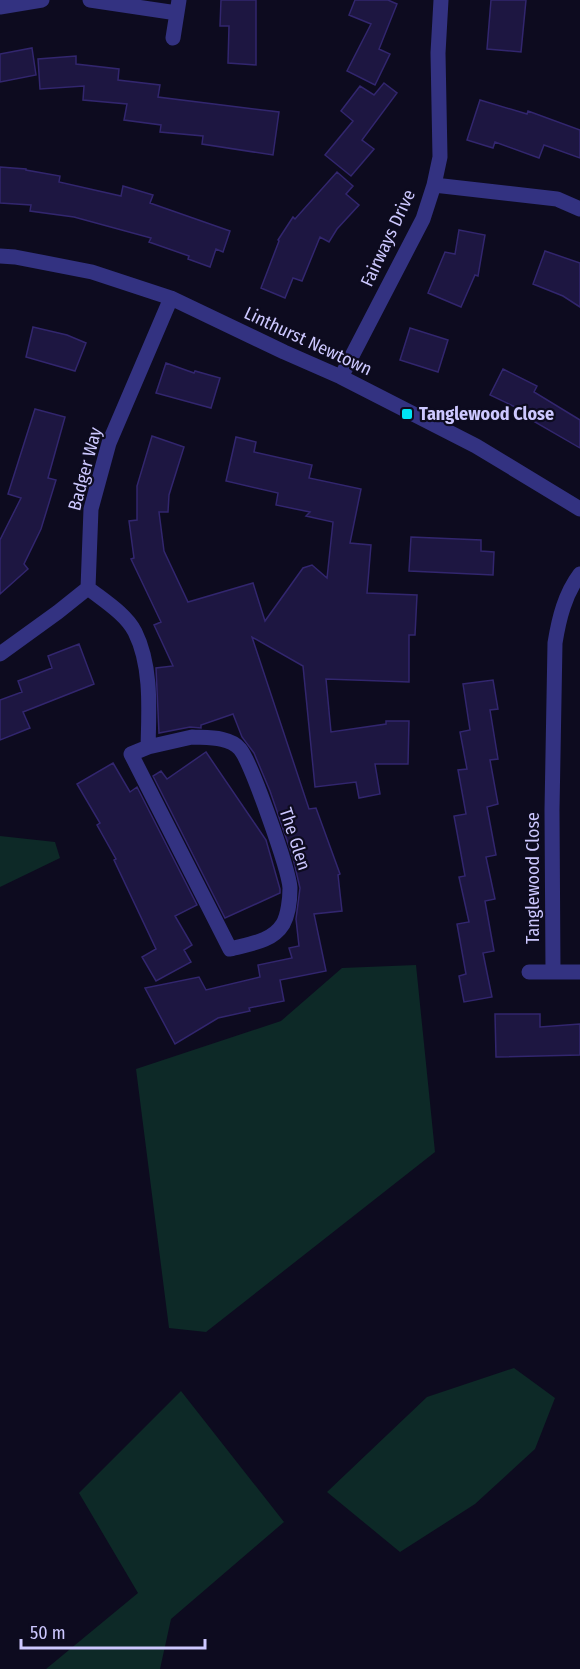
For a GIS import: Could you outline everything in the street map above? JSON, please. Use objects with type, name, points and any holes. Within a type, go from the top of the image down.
[{"type":"street","points":[[0,7],[42,0]]},
{"type":"street","points":[[90,0],[178,6],[173,38]]},
{"type":"street","name":"Fairways Drive","points":[[341,377],[423,219],[434,185],[440,157],[438,53],[441,0]]},
{"type":"street","points":[[434,185],[557,199],[580,209]]},
{"type":"street","name":"Linthurst Newtown","points":[[0,256],[92,272],[171,298],[341,377],[476,446],[580,509]]},
{"type":"street","name":"Badger Way","points":[[88,588],[91,509],[109,443],[171,298]]},
{"type":"street","name":"Tanglewood Close","points":[[553,972],[552,810],[555,643],[560,616],[573,583],[580,574]]},
{"type":"street","points":[[0,654],[88,588],[115,609],[135,631],[144,658],[149,699],[148,747]]},
{"type":"street","name":"The Glen","points":[[192,737],[222,739],[239,748],[255,780],[290,887],[284,922],[276,933],[263,940],[230,949],[131,754],[148,747],[192,737]]},
{"type":"street","points":[[529,972],[580,972]]},
{"type":"green space","points":[[0,836],[55,842],[60,858],[0,887]]},
{"type":"green space","points":[[416,965],[435,1152],[206,1332],[169,1328],[136,1069],[281,1021],[342,968]]},
{"type":"green space","points":[[514,1368],[555,1398],[535,1449],[475,1504],[400,1552],[327,1492],[427,1397]]},
{"type":"green space","points":[[181,1391],[284,1522],[171,1619],[160,1669],[46,1669],[138,1593],[79,1493]]},
{"type":"building","points":[[221,0],[256,0],[256,65],[228,63],[229,26],[220,26]]},
{"type":"building","points":[[355,0],[388,0],[397,4],[379,49],[390,54],[375,85],[347,71],[371,24],[349,15]]},
{"type":"building","points":[[491,0],[526,0],[521,52],[487,49]]},
{"type":"building","points":[[32,48],[36,75],[0,82],[0,54]]},
{"type":"building","points":[[76,56],[76,64],[119,69],[118,80],[160,85],[158,97],[279,112],[273,155],[202,144],[203,136],[160,132],[161,125],[124,120],[127,104],[83,100],[84,86],[40,89],[38,59]]},
{"type":"building","points":[[384,83],[397,93],[362,140],[374,149],[351,176],[325,155],[353,121],[341,111],[360,86],[374,95]]},
{"type":"building","points":[[480,100],[527,114],[528,111],[580,130],[580,158],[544,145],[539,158],[495,142],[493,148],[467,140]]},
{"type":"building","points":[[0,167],[26,169],[60,176],[59,182],[121,196],[123,186],[153,195],[150,203],[230,231],[223,252],[216,249],[210,267],[188,259],[189,256],[149,242],[151,238],[74,217],[30,211],[31,205],[0,203]]},
{"type":"building","points":[[337,172],[353,186],[346,194],[359,205],[337,229],[329,242],[320,237],[302,281],[293,278],[285,298],[261,288],[278,240],[293,217],[295,219]]},
{"type":"building","points":[[459,230],[485,235],[478,276],[475,275],[461,307],[428,293],[445,252],[455,254]]},
{"type":"building","points":[[545,251],[580,263],[580,307],[563,296],[533,284]]},
{"type":"building","points":[[33,327],[67,335],[86,343],[75,371],[26,357]]},
{"type":"building","points":[[410,328],[448,340],[438,372],[400,360]]},
{"type":"building","points":[[166,363],[194,373],[195,371],[220,378],[211,408],[156,393]]},
{"type":"building","points":[[503,369],[537,386],[534,392],[580,420],[580,448],[528,418],[530,414],[490,395]]},
{"type":"building","points":[[35,409],[65,417],[48,478],[56,480],[41,529],[24,564],[28,569],[0,594],[0,540],[21,498],[8,494]]},
{"type":"building","points":[[152,436],[184,447],[169,495],[168,512],[159,512],[164,551],[188,602],[253,583],[265,621],[303,568],[312,565],[327,578],[333,522],[306,516],[310,512],[276,505],[278,493],[226,481],[236,437],[256,442],[254,452],[312,465],[309,478],[361,489],[350,543],[371,545],[367,593],[417,595],[415,635],[409,635],[409,682],[326,679],[331,732],[386,724],[386,721],[409,721],[408,764],[375,764],[380,794],[359,798],[356,782],[315,787],[303,666],[252,637],[309,809],[316,808],[340,874],[338,875],[342,911],[314,914],[326,971],[280,980],[284,1001],[249,1008],[250,1011],[218,1018],[175,1044],[145,988],[199,977],[206,990],[260,977],[258,965],[292,958],[289,948],[299,946],[296,919],[300,888],[293,858],[270,791],[254,753],[242,737],[233,714],[201,725],[201,728],[190,727],[159,733],[156,668],[173,666],[154,625],[161,622],[131,559],[134,558],[129,521],[137,520],[137,486]]},
{"type":"building","points":[[411,537],[481,540],[481,551],[494,552],[493,575],[409,571]]},
{"type":"building","points":[[79,644],[94,684],[23,712],[30,728],[0,740],[0,700],[22,692],[18,681],[52,668],[48,656]]},
{"type":"building","points":[[493,680],[498,709],[490,710],[498,759],[490,760],[498,804],[487,807],[496,855],[486,857],[495,899],[485,901],[494,951],[483,953],[492,997],[464,1002],[459,976],[466,974],[457,924],[469,922],[459,877],[465,876],[454,816],[466,814],[458,770],[467,769],[460,732],[470,730],[463,684]]},
{"type":"building","points":[[206,752],[266,840],[280,889],[280,893],[225,918],[153,776],[161,771],[167,779]]},
{"type":"building","points":[[113,763],[130,792],[137,787],[197,905],[175,916],[192,945],[184,950],[191,962],[156,981],[142,957],[156,949],[114,860],[116,859],[97,825],[100,823],[77,784]]},
{"type":"building","points":[[495,1014],[540,1014],[540,1027],[580,1024],[580,1055],[496,1057]]},
{"type":"place","name":"Tanglewood Close","points":[[407,414]]}]
